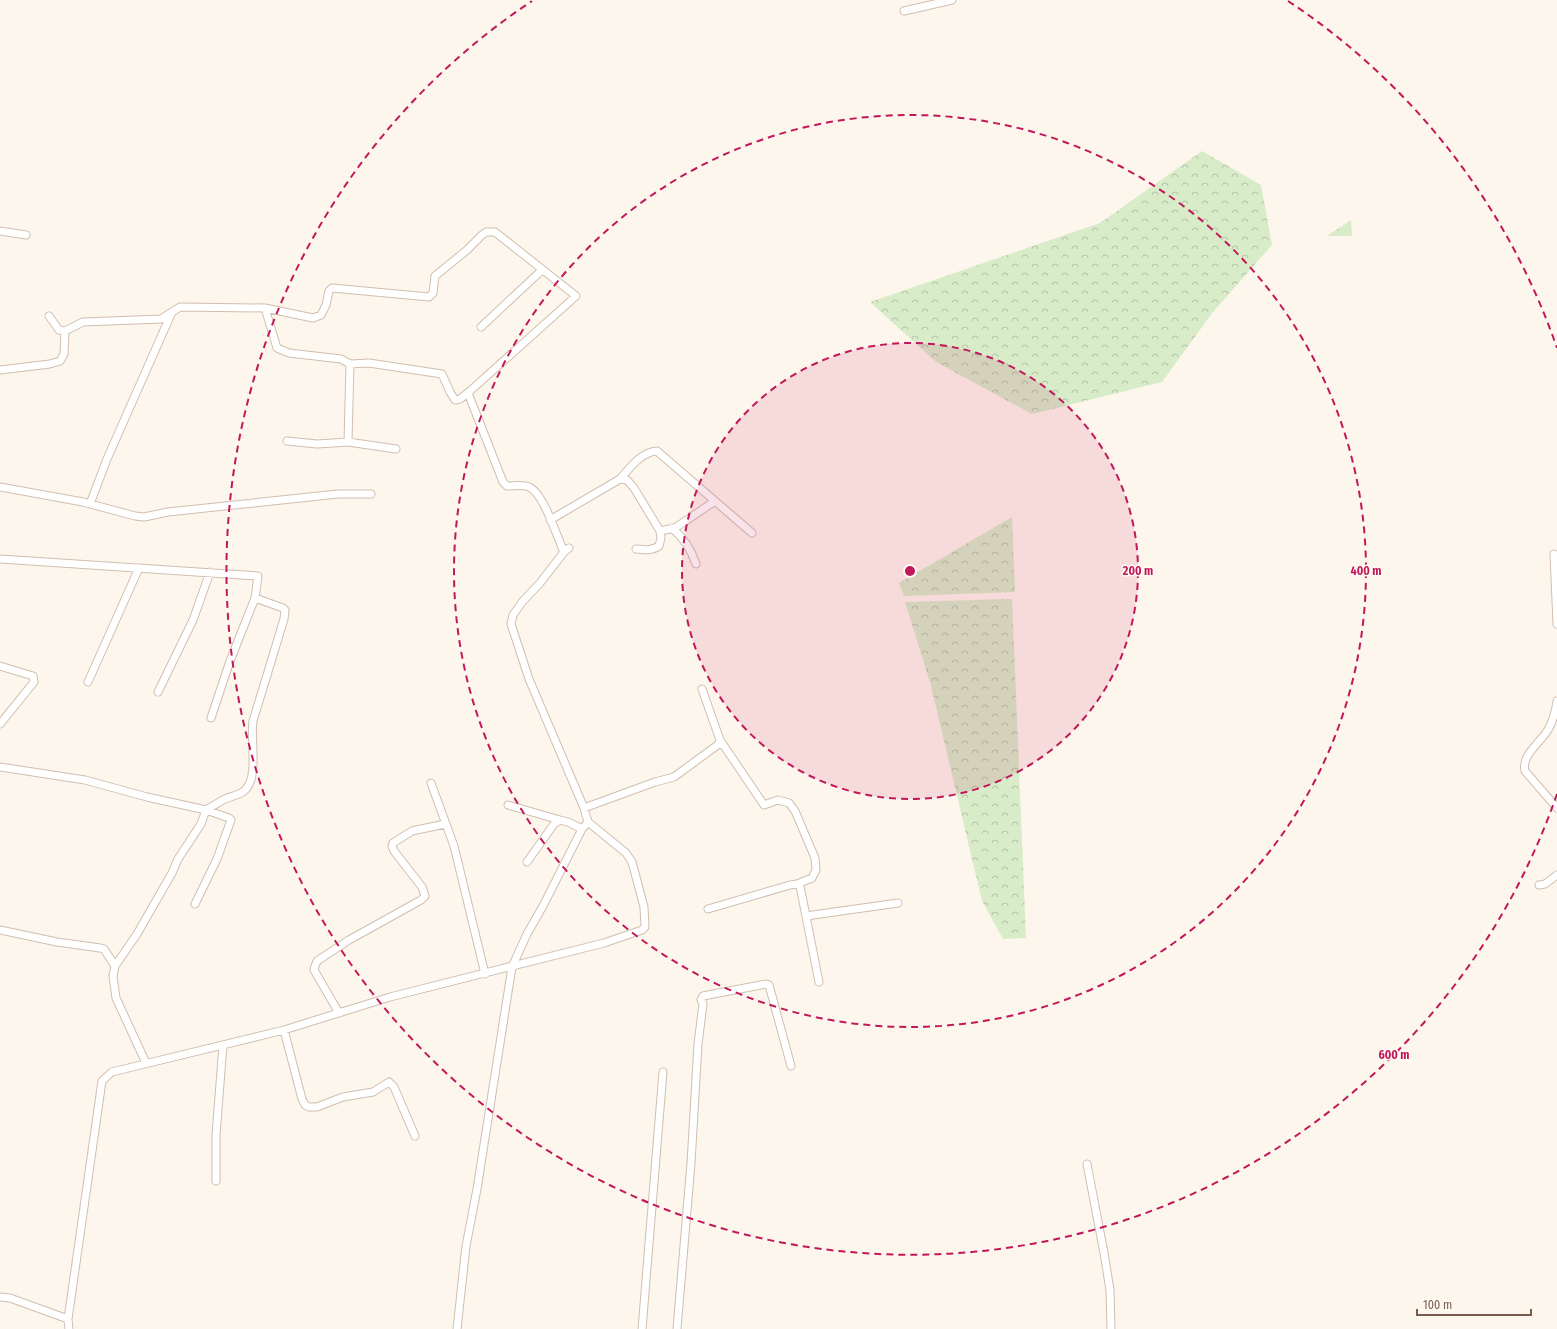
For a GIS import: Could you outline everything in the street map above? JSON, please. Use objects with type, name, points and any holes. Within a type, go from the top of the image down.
[{"type":"street","points":[[904,11],[952,0]]},
{"type":"street","points":[[0,231],[26,235]]},
{"type":"street","points":[[49,316],[59,330],[65,331],[82,322],[161,319],[180,307],[265,308],[313,318],[321,315],[326,304],[329,291],[332,288],[429,297],[433,294],[435,276],[486,232],[495,232],[576,296],[468,393],[460,399],[455,400],[442,374],[369,362],[350,364],[341,359],[289,353],[277,348],[265,308]]},
{"type":"street","points":[[481,327],[542,270]]},
{"type":"street","points":[[90,504],[107,459],[172,312]]},
{"type":"street","points":[[0,370],[50,364],[60,361],[64,354],[65,331]]},
{"type":"street","points":[[348,442],[350,364]]},
{"type":"street","points":[[69,1329],[68,1319],[102,1081],[112,1072],[284,1030],[390,997],[604,943],[642,930],[645,927],[644,907],[632,862],[626,853],[588,822],[584,808],[529,679],[511,624],[513,615],[519,606],[567,550],[550,520],[544,502],[536,492],[530,487],[524,485],[507,486],[503,482],[468,393]]},
{"type":"street","points":[[287,441],[317,444],[348,442],[396,449]]},
{"type":"street","points":[[550,520],[620,479],[650,451],[657,451],[752,532]]},
{"type":"street","points":[[620,479],[627,480],[634,488],[660,531],[661,538],[659,546],[655,549],[648,550],[636,549]]},
{"type":"street","points":[[0,487],[90,504],[135,516],[338,494],[371,494]]},
{"type":"street","points":[[660,531],[672,528],[716,501]]},
{"type":"street","points":[[672,528],[686,542],[693,554],[696,564]]},
{"type":"street","points":[[1554,554],[1557,624]]},
{"type":"street","points":[[0,559],[258,576],[258,585],[255,598],[230,661],[211,718]]},
{"type":"street","points":[[88,682],[139,568]]},
{"type":"street","points":[[158,692],[193,620],[210,572]]},
{"type":"street","points":[[146,1063],[116,998],[113,976],[115,966],[137,934],[172,873],[178,859],[201,824],[206,810],[224,799],[245,791],[250,784],[254,742],[251,731],[253,721],[284,619],[285,610],[255,598]]},
{"type":"street","points":[[0,666],[29,674],[33,676],[34,682],[0,724]]},
{"type":"street","points":[[702,689],[720,740],[764,805],[778,800],[789,803],[795,810],[815,858],[816,870],[812,878],[797,884],[708,909]]},
{"type":"street","points":[[1557,701],[1556,710],[1548,729],[1526,758],[1524,766],[1525,771],[1557,808]]},
{"type":"street","points":[[584,808],[655,782],[674,777],[719,744],[720,740]]},
{"type":"street","points":[[0,767],[85,780],[147,797],[206,810],[229,818],[230,820],[217,859],[195,904]]},
{"type":"street","points":[[431,783],[454,846],[485,974]]},
{"type":"street","points":[[508,805],[568,822],[582,829]]},
{"type":"street","points":[[527,862],[554,824],[560,820]]},
{"type":"street","points":[[457,1329],[466,1246],[477,1190],[512,967],[527,934],[582,829],[588,822]]},
{"type":"street","points":[[339,1013],[314,970],[317,961],[349,940],[421,900],[425,896],[422,887],[394,851],[392,846],[393,843],[412,831],[445,824]]},
{"type":"street","points":[[1539,885],[1545,884],[1557,875]]},
{"type":"street","points":[[797,884],[800,886],[819,982]]},
{"type":"street","points":[[806,916],[898,903]]},
{"type":"street","points":[[0,930],[58,942],[104,949],[115,966]]},
{"type":"street","points":[[678,1329],[691,1163],[698,1044],[703,1004],[701,1000],[703,996],[766,984],[769,985],[791,1066]]},
{"type":"street","points":[[284,1030],[300,1092],[305,1105],[309,1107],[317,1106],[343,1097],[373,1092],[389,1082],[394,1087],[415,1136]]},
{"type":"street","points":[[216,1181],[216,1135],[222,1045]]},
{"type":"street","points":[[642,1329],[662,1072]]},
{"type":"street","points":[[1087,1164],[1110,1290],[1111,1329]]},
{"type":"street","points":[[0,1298],[10,1298],[68,1319]]},
{"type":"green space","points":[[1202,151],[1261,185],[1272,245],[1213,312],[1162,382],[1032,414],[936,362],[870,302],[1100,223]]},
{"type":"green space","points":[[1351,220],[1352,236],[1327,236]]},
{"type":"green space","points":[[1012,517],[1015,592],[904,596],[899,583]]},
{"type":"green space","points":[[1012,599],[1026,938],[1003,939],[982,901],[930,682],[905,602]]}]
